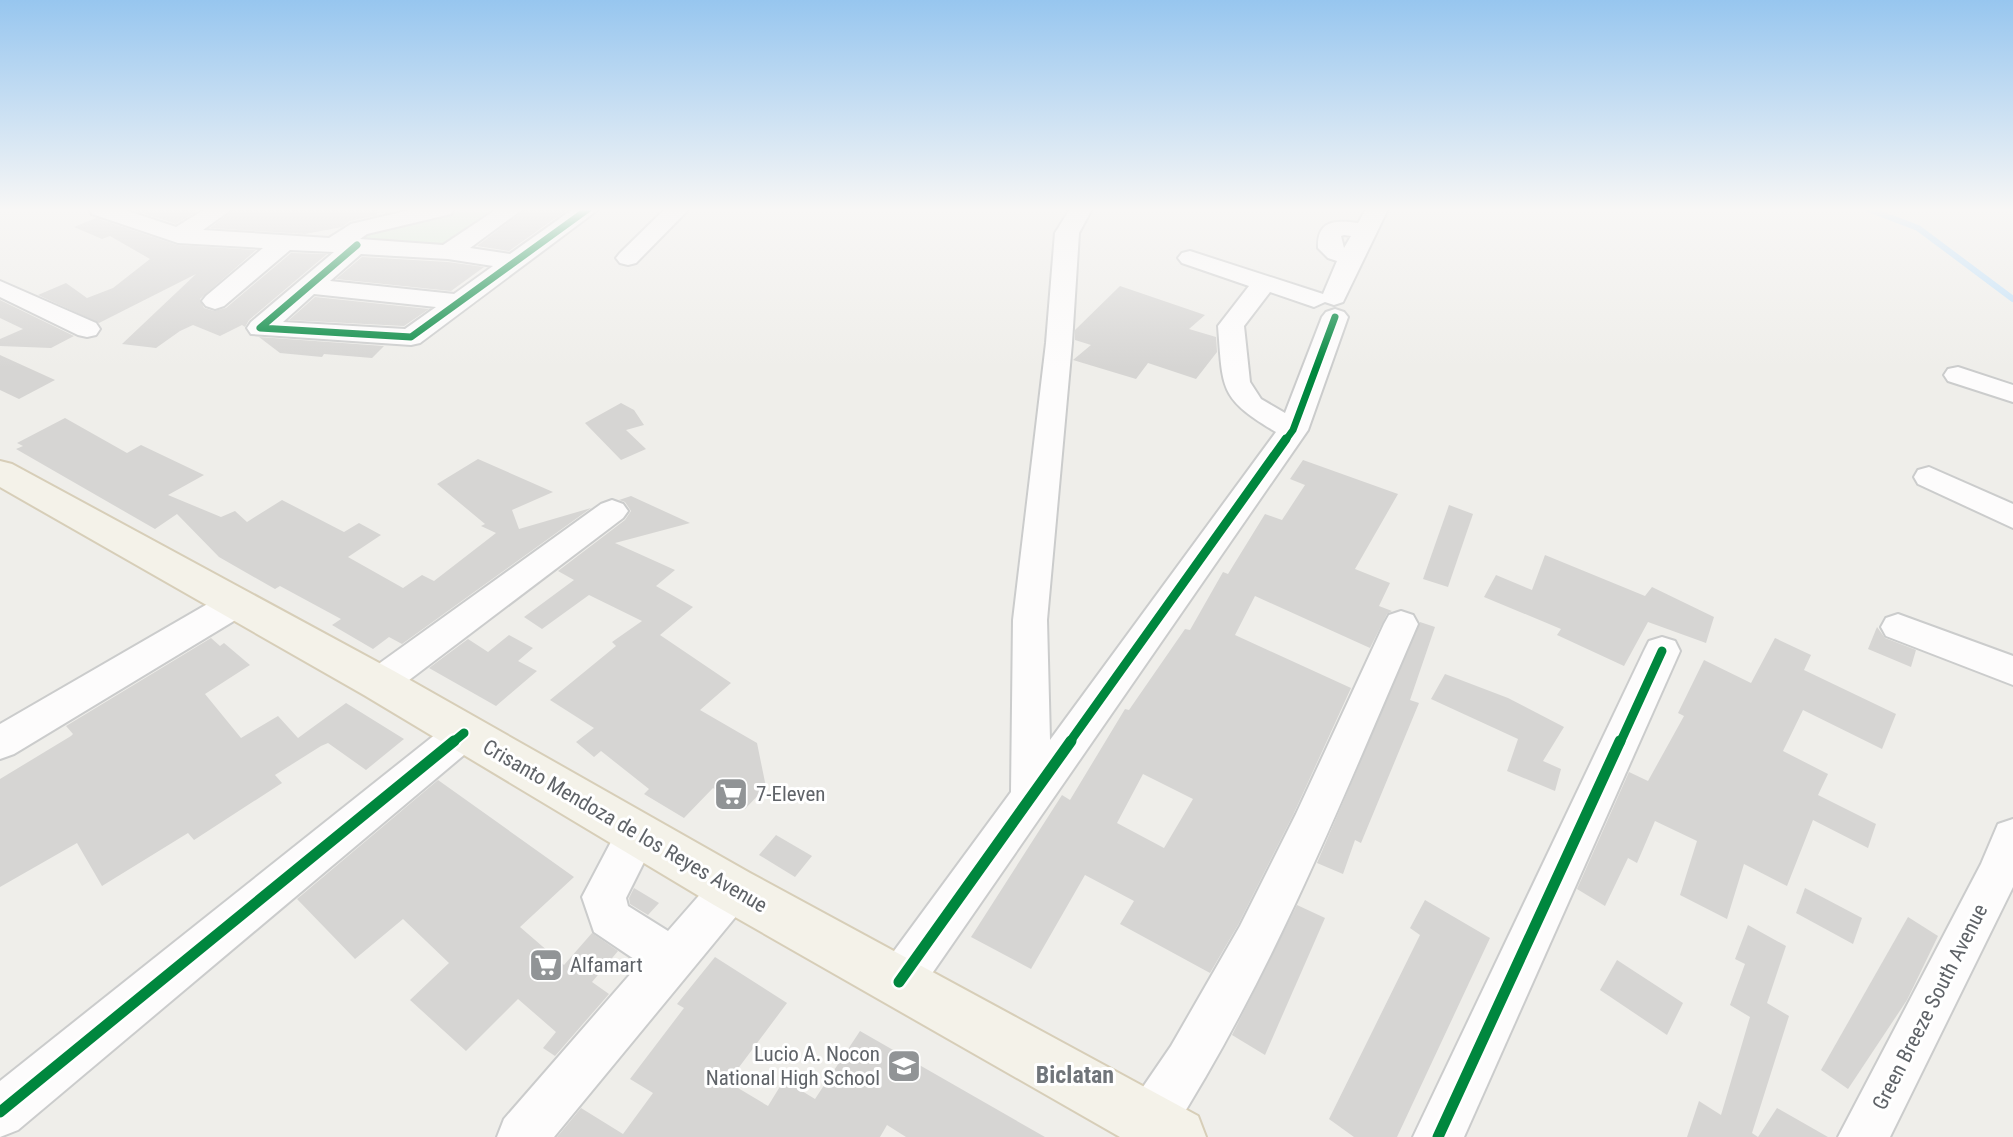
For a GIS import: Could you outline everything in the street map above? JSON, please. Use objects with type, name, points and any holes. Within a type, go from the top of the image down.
[{"type":"main road","name":"Crisanto Mendoza de los Reyes Avenue","points":[[0,472],[379,683],[732,889],[1164,1129]]},
{"type":"street","points":[[215,301],[261,262]]},
{"type":"street","points":[[330,262],[260,328],[411,337],[514,262]]},
{"type":"street","points":[[1031,799],[1030,620],[1065,262]]},
{"type":"street","points":[[1203,262],[1328,304]]},
{"type":"street","points":[[899,982],[1293,430],[1328,304],[1349,262]]},
{"type":"street","points":[[1264,282],[1231,326],[1236,382],[1251,405],[1293,430]]},
{"type":"street","points":[[307,286],[460,302]]},
{"type":"street","points":[[0,288],[87,329]]},
{"type":"street","points":[[1958,375],[2013,394]]},
{"type":"street","points":[[1929,477],[2013,517]]},
{"type":"street","points":[[379,683],[612,511]]},
{"type":"street","points":[[0,743],[235,604]]},
{"type":"street","points":[[1164,1129],[1177,1082],[1249,957],[1401,624]]},
{"type":"street","points":[[1898,627],[2013,671]]},
{"type":"street","points":[[1438,1137],[1662,651]]},
{"type":"street","points":[[0,1112],[464,733]]},
{"type":"street","points":[[637,834],[604,897],[609,918],[672,959]]},
{"type":"street","name":"Green Breeze South Avenue","points":[[1863,1137],[1999,872],[2013,837]]},
{"type":"street","points":[[522,1137],[732,889]]},
{"type":"building","points":[[146,262],[242,262],[200,299],[204,308],[214,311],[226,308],[280,262],[317,262],[249,320],[245,327],[242,325],[220,336],[193,325],[156,348],[122,344],[196,274],[99,323],[38,295],[66,283],[87,298],[113,288]]},
{"type":"building","points":[[356,262],[448,262],[484,267],[451,291],[336,279]]},
{"type":"building","points":[[1120,286],[1205,315],[1189,329],[1216,337],[1217,352],[1196,379],[1148,363],[1136,379],[1073,360],[1091,345],[1075,340],[1075,330]]},
{"type":"building","points":[[315,297],[429,309],[404,326],[289,320]]},
{"type":"building","points":[[0,300],[74,336],[51,348],[0,346],[0,339],[23,329],[0,318]]},
{"type":"building","points":[[259,337],[384,346],[372,358],[324,354],[322,357],[280,353]]},
{"type":"building","points":[[0,355],[55,380],[19,399],[0,390]]},
{"type":"building","points":[[621,403],[634,410],[644,425],[626,430],[646,449],[621,460],[585,423]]},
{"type":"building","points":[[65,418],[127,453],[141,445],[204,475],[168,495],[221,517],[235,511],[247,522],[282,500],[344,532],[359,523],[381,535],[348,557],[403,588],[422,575],[434,581],[496,533],[481,526],[485,524],[437,484],[478,459],[553,492],[512,510],[519,529],[591,508],[402,644],[389,637],[373,649],[332,625],[341,619],[280,586],[275,589],[219,557],[177,514],[155,529],[16,449],[23,446],[17,443]]},
{"type":"building","points":[[1303,460],[1398,494],[1355,569],[1390,583],[1379,606],[1392,611],[1387,614],[1370,648],[1255,596],[1235,635],[1351,688],[1294,813],[1238,925],[1210,973],[1120,924],[1134,901],[1085,875],[1031,969],[971,937],[1062,795],[1070,800],[1125,709],[1129,710],[1185,629],[1190,630],[1223,572],[1228,574],[1265,514],[1282,520],[1305,485],[1290,479]],"holes":[[[1143,774],[1193,799],[1164,848],[1117,823]]]},
{"type":"building","points":[[631,496],[690,523],[615,543],[675,570],[656,586],[693,607],[660,635],[731,683],[700,710],[757,743],[766,787],[745,809],[713,788],[684,818],[644,794],[649,789],[601,751],[594,757],[576,742],[594,728],[550,700],[616,646],[612,642],[642,621],[589,595],[542,629],[524,617],[574,580],[558,571],[625,520],[631,511],[625,502],[619,500]]},
{"type":"building","points":[[1449,505],[1473,514],[1448,587],[1423,579]]},
{"type":"building","points":[[1545,555],[1645,596],[1652,587],[1714,617],[1706,643],[1648,622],[1624,666],[1557,635],[1561,629],[1484,597],[1496,575],[1532,590]]},
{"type":"building","points":[[1420,622],[1435,627],[1410,700],[1419,703],[1361,843],[1355,840],[1343,874],[1317,863]]},
{"type":"building","points":[[1877,627],[1885,638],[1916,650],[1911,667],[1868,649]]},
{"type":"building","points":[[509,635],[533,648],[518,661],[537,671],[496,706],[429,668],[468,639],[488,652]]},
{"type":"building","points":[[211,638],[220,646],[224,643],[250,665],[205,694],[241,738],[278,716],[298,738],[346,703],[404,739],[366,770],[328,743],[321,746],[275,775],[282,783],[194,840],[188,833],[102,886],[77,843],[0,887],[0,779],[71,736],[73,734],[66,726]]},
{"type":"building","points":[[1775,638],[1811,655],[1804,670],[1896,714],[1882,749],[1803,710],[1783,751],[1828,774],[1818,795],[1876,824],[1868,848],[1813,820],[1787,886],[1744,864],[1727,919],[1680,895],[1697,841],[1655,821],[1637,863],[1628,858],[1605,906],[1577,889],[1629,772],[1648,781],[1684,716],[1678,713],[1704,660],[1751,683]]},
{"type":"building","points":[[1445,674],[1508,698],[1564,727],[1543,761],[1561,769],[1555,791],[1507,771],[1518,739],[1431,699]]},
{"type":"building","points":[[438,780],[574,877],[520,927],[564,965],[592,933],[618,951],[592,982],[609,994],[555,1056],[543,1048],[556,1032],[518,999],[466,1051],[410,1000],[449,963],[403,919],[355,959],[297,899]]},
{"type":"building","points":[[776,835],[812,856],[795,877],[759,855]]},
{"type":"building","points":[[634,888],[659,903],[648,915],[630,904],[629,898]]},
{"type":"building","points":[[1805,888],[1862,918],[1853,944],[1796,913]]},
{"type":"building","points":[[1425,900],[1490,938],[1397,1137],[1354,1137],[1329,1119],[1420,935],[1410,928]]},
{"type":"building","points":[[1297,905],[1325,918],[1265,1055],[1232,1035]]},
{"type":"building","points":[[1908,917],[1938,936],[1907,1000],[1848,1089],[1821,1070]]},
{"type":"building","points":[[1748,925],[1786,946],[1767,1003],[1789,1016],[1752,1133],[1758,1137],[1687,1137],[1699,1101],[1721,1115],[1750,1017],[1730,1005],[1745,964],[1735,959]]},
{"type":"building","points":[[715,957],[787,1003],[728,1082],[768,1106],[784,1080],[815,1099],[860,1031],[1045,1137],[906,1137],[887,1125],[880,1137],[557,1137],[581,1108],[623,1134],[653,1093],[630,1079],[684,1008],[677,1004]]},
{"type":"building","points":[[1617,960],[1683,1003],[1667,1035],[1600,990]]},
{"type":"building","points":[[1777,1108],[1828,1137],[1758,1137]]},
{"type":"waterway","points":[[1964,262],[2013,299]]},
{"type":"cycle path","points":[[337,262],[260,328],[411,337],[515,262]]},
{"type":"cycle path","points":[[899,982],[1293,430],[1335,317]]},
{"type":"cycle path","points":[[1438,1137],[1662,651]]},
{"type":"cycle path","points":[[0,1112],[464,733]]},
{"type":"place","name":"7-Eleven","points":[[731,794]]},
{"type":"place","name":"Alfamart","points":[[546,965]]},
{"type":"place","name":"Lucio A. Nocon National High School","points":[[904,1066]]},
{"type":"district","name":"Biclatan","points":[[1075,1075]]}]
